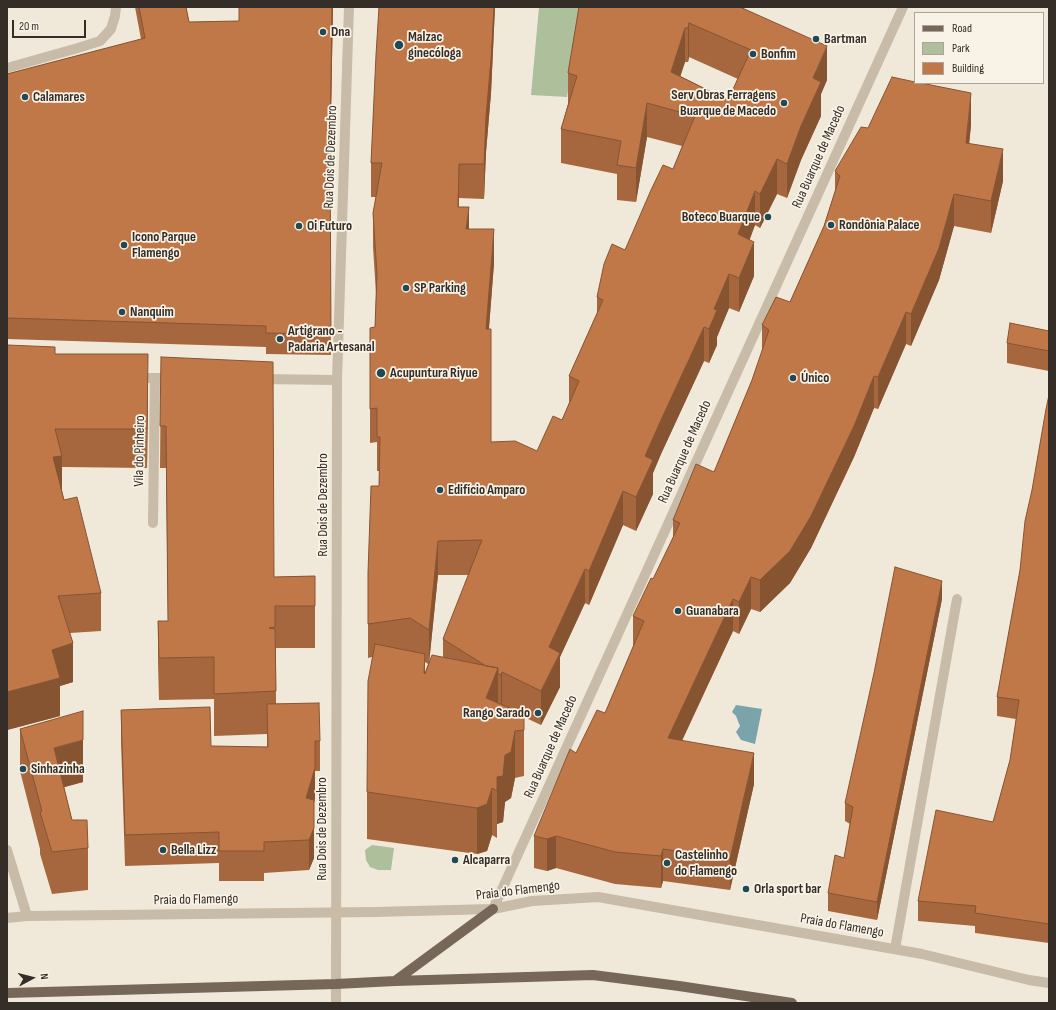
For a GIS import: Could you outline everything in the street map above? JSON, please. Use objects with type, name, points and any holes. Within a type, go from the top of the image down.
[{"type":"main road","points":[[395,981],[493,910]]},
{"type":"main road","points":[[7,993],[593,975],[792,1003]]},
{"type":"street","points":[[7,68],[78,48],[100,40],[111,29],[116,7]]},
{"type":"street","name":"Rua Dois de Dezembro","points":[[336,1003],[337,380],[350,7]]},
{"type":"street","name":"Rua Buarque de Macedo","points":[[493,910],[903,7]]},
{"type":"street","points":[[124,378],[186,378]]},
{"type":"street","name":"Vila do Pinheiro","points":[[153,523],[155,378]]},
{"type":"street","points":[[247,379],[337,380]]},
{"type":"street","points":[[895,949],[957,598]]},
{"type":"street","points":[[7,850],[27,916]]},
{"type":"street","name":"Praia do Flamengo","points":[[7,918],[27,916],[493,910],[532,901],[598,897],[922,954],[1029,980],[1049,983]]},
{"type":"green space","points":[[539,7],[581,7],[567,97],[531,95]]},
{"type":"green space","points":[[372,845],[394,848],[391,870],[378,870],[370,867],[366,860],[365,850]]},
{"type":"water","points":[[736,705],[762,709],[755,744],[741,740],[736,732],[740,726],[736,716],[732,712]]},
{"type":"building","name":"Icono Parque Flamengo","points":[[139,7],[186,7],[189,22],[239,21],[239,7],[332,7],[330,147],[331,334],[266,333],[266,326],[7,318],[7,74],[145,38]]},
{"type":"building","points":[[379,7],[494,7],[484,164],[459,164],[458,207],[469,207],[466,229],[494,229],[486,329],[491,329],[491,442],[515,441],[537,451],[553,416],[562,420],[579,381],[569,376],[603,300],[597,297],[604,264],[612,244],[625,250],[663,165],[673,169],[695,116],[647,103],[636,168],[617,165],[621,141],[561,129],[577,76],[568,73],[579,7],[740,7],[827,46],[813,78],[821,82],[801,126],[787,164],[777,159],[760,194],[755,191],[738,234],[754,242],[739,278],[729,274],[714,309],[717,310],[709,329],[704,327],[645,456],[653,460],[636,497],[623,491],[589,571],[585,569],[549,647],[560,653],[541,691],[502,672],[501,675],[498,674],[498,668],[486,666],[443,639],[482,540],[438,541],[429,630],[410,618],[368,624],[371,486],[379,486],[380,437],[377,437],[377,408],[370,409],[370,328],[375,327],[377,274],[373,213],[382,163],[371,163]],"holes":[[[689,23],[751,50],[728,100],[671,72],[685,28],[688,28]]]},
{"type":"building","points":[[892,77],[914,82],[914,84],[926,84],[971,93],[966,143],[1003,149],[991,201],[954,194],[939,248],[911,314],[906,312],[878,377],[874,376],[854,426],[811,516],[790,551],[760,580],[751,577],[739,602],[733,599],[668,738],[754,753],[730,859],[663,849],[661,856],[615,852],[556,836],[547,839],[534,836],[570,749],[576,753],[597,710],[605,713],[644,621],[633,616],[680,523],[673,520],[696,464],[714,472],[752,380],[769,330],[762,325],[776,297],[790,302],[824,226],[840,176],[835,171],[861,127],[868,128]]},
{"type":"building","points":[[1010,323],[1049,331],[1049,351],[1007,343]]},
{"type":"building","points":[[7,345],[55,347],[55,354],[148,354],[147,429],[55,429],[62,456],[53,457],[64,500],[77,497],[101,593],[58,596],[73,643],[52,650],[60,678],[7,692]]},
{"type":"building","points":[[161,357],[273,362],[274,577],[315,576],[315,606],[275,606],[275,627],[269,628],[275,629],[276,691],[214,694],[214,657],[159,658],[158,621],[168,621],[166,426],[160,426]]},
{"type":"building","points":[[1049,395],[1049,924],[975,913],[976,906],[918,901],[936,810],[993,822],[1010,760],[1019,700],[997,697],[1020,570],[1025,521]]},
{"type":"building","points":[[895,567],[942,581],[877,902],[828,893],[835,855],[844,858],[853,807],[845,803],[874,673]]},
{"type":"building","points":[[375,644],[425,654],[425,674],[432,655],[498,668],[486,698],[524,714],[524,730],[515,731],[511,752],[505,755],[503,776],[497,777],[497,791],[492,788],[487,804],[477,808],[367,792],[368,681]]},
{"type":"building","points":[[319,703],[320,741],[315,741],[315,768],[306,798],[314,800],[314,828],[309,840],[264,842],[264,851],[219,851],[219,832],[125,835],[121,710],[210,707],[211,746],[268,747],[267,704]]},
{"type":"building","points":[[83,711],[83,740],[54,748],[72,820],[87,820],[88,848],[52,852],[40,812],[42,811],[20,729]]},
{"type":"place","name":"Dna","points":[[323,32]]},
{"type":"place","name":"Bartman","points":[[816,39]]},
{"type":"place","name":"Malzac ginecóloga","points":[[399,45]]},
{"type":"place","name":"Bonfim","points":[[753,54]]},
{"type":"place","name":"Calamares","points":[[25,97]]},
{"type":"place","name":"Serv Obras Ferragens Buarque de Macedo","points":[[784,103]]},
{"type":"place","name":"Boteco Buarque","points":[[768,217]]},
{"type":"place","name":"Rondônia Palace","points":[[831,225]]},
{"type":"place","name":"Oi Futuro","points":[[299,226]]},
{"type":"place","name":"Icono Parque Flamengo","points":[[124,245]]},
{"type":"place","name":"SP Parking","points":[[406,288]]},
{"type":"place","name":"Nanquim","points":[[122,312]]},
{"type":"place","name":"Artigrano - Padaria Artesanal","points":[[280,339]]},
{"type":"place","name":"Acupuntura Riyue","points":[[381,373]]},
{"type":"place","name":"Único","points":[[793,378]]},
{"type":"place","name":"Edifício Amparo","points":[[440,490]]},
{"type":"place","name":"Guanabara","points":[[678,611]]},
{"type":"place","name":"Rango Sarado","points":[[538,713]]},
{"type":"place","name":"Sinhazinha","points":[[23,769]]},
{"type":"place","name":"Bella Lizz","points":[[163,850]]},
{"type":"place","name":"Alcaparra","points":[[455,860]]},
{"type":"place","name":"Castelinho do Flamengo","points":[[667,863]]},
{"type":"place","name":"Orla sport bar","points":[[746,889]]}]
